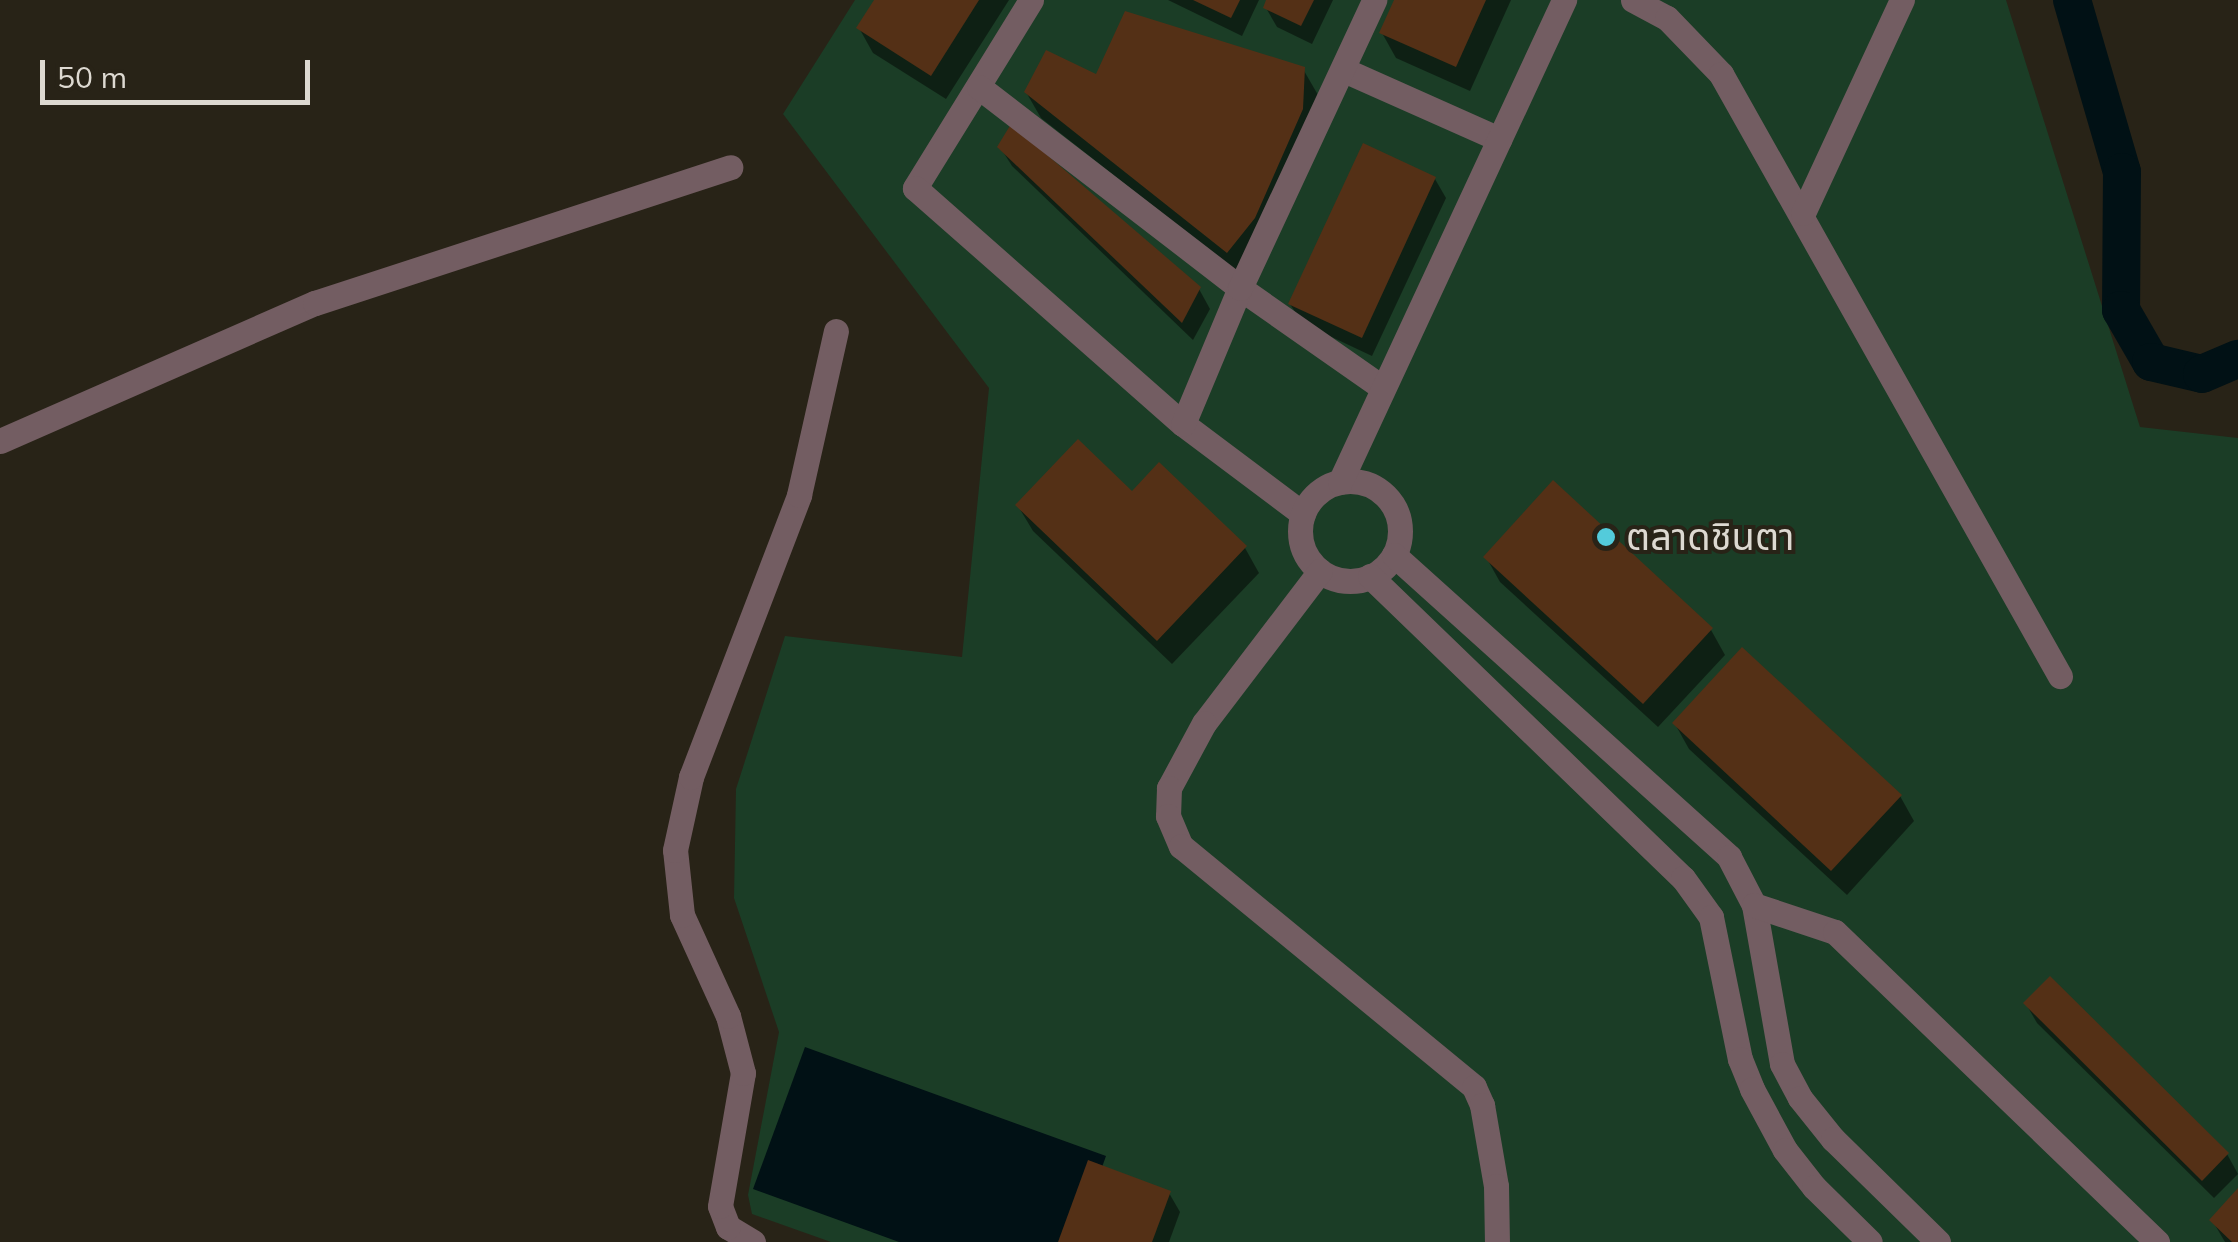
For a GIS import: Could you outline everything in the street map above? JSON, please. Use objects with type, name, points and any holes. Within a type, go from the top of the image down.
[{"type":"street","points":[[1031,0],[915,188],[1183,424],[1303,514]]},
{"type":"street","points":[[1183,424],[1240,288],[1374,0]]},
{"type":"street","points":[[1340,482],[1564,0]]},
{"type":"street","points":[[1632,0],[1667,18],[1722,74],[1804,213],[2060,676]]},
{"type":"street","points":[[1804,213],[1902,0]]},
{"type":"street","points":[[1344,70],[1500,139]]},
{"type":"street","points":[[979,87],[1240,288],[1383,388]]},
{"type":"street","points":[[0,441],[315,302],[730,167]]},
{"type":"street","points":[[753,1242],[728,1226],[720,1206],[742,1073],[728,1016],[682,916],[675,850],[691,777],[800,495],[836,331]]},
{"type":"street","points":[[1340,482],[1357,482],[1385,495],[1399,524],[1394,555],[1370,576],[1344,581],[1320,572],[1302,546],[1303,514],[1324,488],[1340,482]]},
{"type":"street","points":[[1394,555],[1729,857],[1754,905],[1782,1064],[1800,1098],[1833,1139],[1938,1242]]},
{"type":"street","points":[[1320,572],[1204,723],[1169,788],[1168,816],[1180,846],[1474,1087],[1482,1105],[1496,1186],[1498,1242]]},
{"type":"street","points":[[1370,576],[1683,878],[1711,917],[1736,1040],[1752,1089],[1785,1150],[1814,1187],[1870,1242]]},
{"type":"street","points":[[1754,905],[1835,932],[2157,1242]]},
{"type":"street","points":[[1736,1040],[1777,1033]]},
{"type":"green space","name":"ตลาดชินตา","points":[[855,0],[2006,0],[2140,427],[2238,438],[2238,1242],[831,1242],[752,1214],[748,1195],[779,1032],[734,898],[736,789],[785,636],[962,657],[989,388],[783,114]]},
{"type":"shaded area","points":[[805,1047],[1106,1156],[1075,1242],[899,1242],[753,1189]]},
{"type":"building","points":[[874,0],[979,0],[931,76],[856,28]]},
{"type":"building","points":[[1193,0],[1240,0],[1231,18]]},
{"type":"building","points":[[1266,0],[1314,0],[1301,26],[1263,8]]},
{"type":"building","points":[[1394,0],[1486,0],[1456,67],[1379,33]]},
{"type":"building","points":[[1125,11],[1305,67],[1303,109],[1255,218],[1227,253],[1024,92],[1046,50],[1096,74]]},
{"type":"building","points":[[1011,124],[1201,287],[1182,323],[997,147]]},
{"type":"building","points":[[1363,143],[1436,177],[1362,338],[1288,304]]},
{"type":"building","points":[[1078,439],[1132,491],[1159,462],[1247,546],[1157,641],[1015,505]]},
{"type":"building","points":[[1553,480],[1713,628],[1643,704],[1483,557]]},
{"type":"building","points":[[1742,647],[1902,795],[1831,871],[1672,723]]},
{"type":"building","points":[[2050,976],[2229,1153],[2202,1181],[2023,1003]]},
{"type":"building","points":[[1088,1160],[1171,1191],[1152,1242],[1058,1242]]},
{"type":"building","points":[[2238,1188],[2238,1242],[2232,1242],[2209,1220]]},
{"type":"waterway","points":[[2072,0],[2122,172],[2121,310],[2151,362],[2202,374],[2238,359]]},
{"type":"place","name":"ตลาดชินตา","points":[[1606,537]]}]
